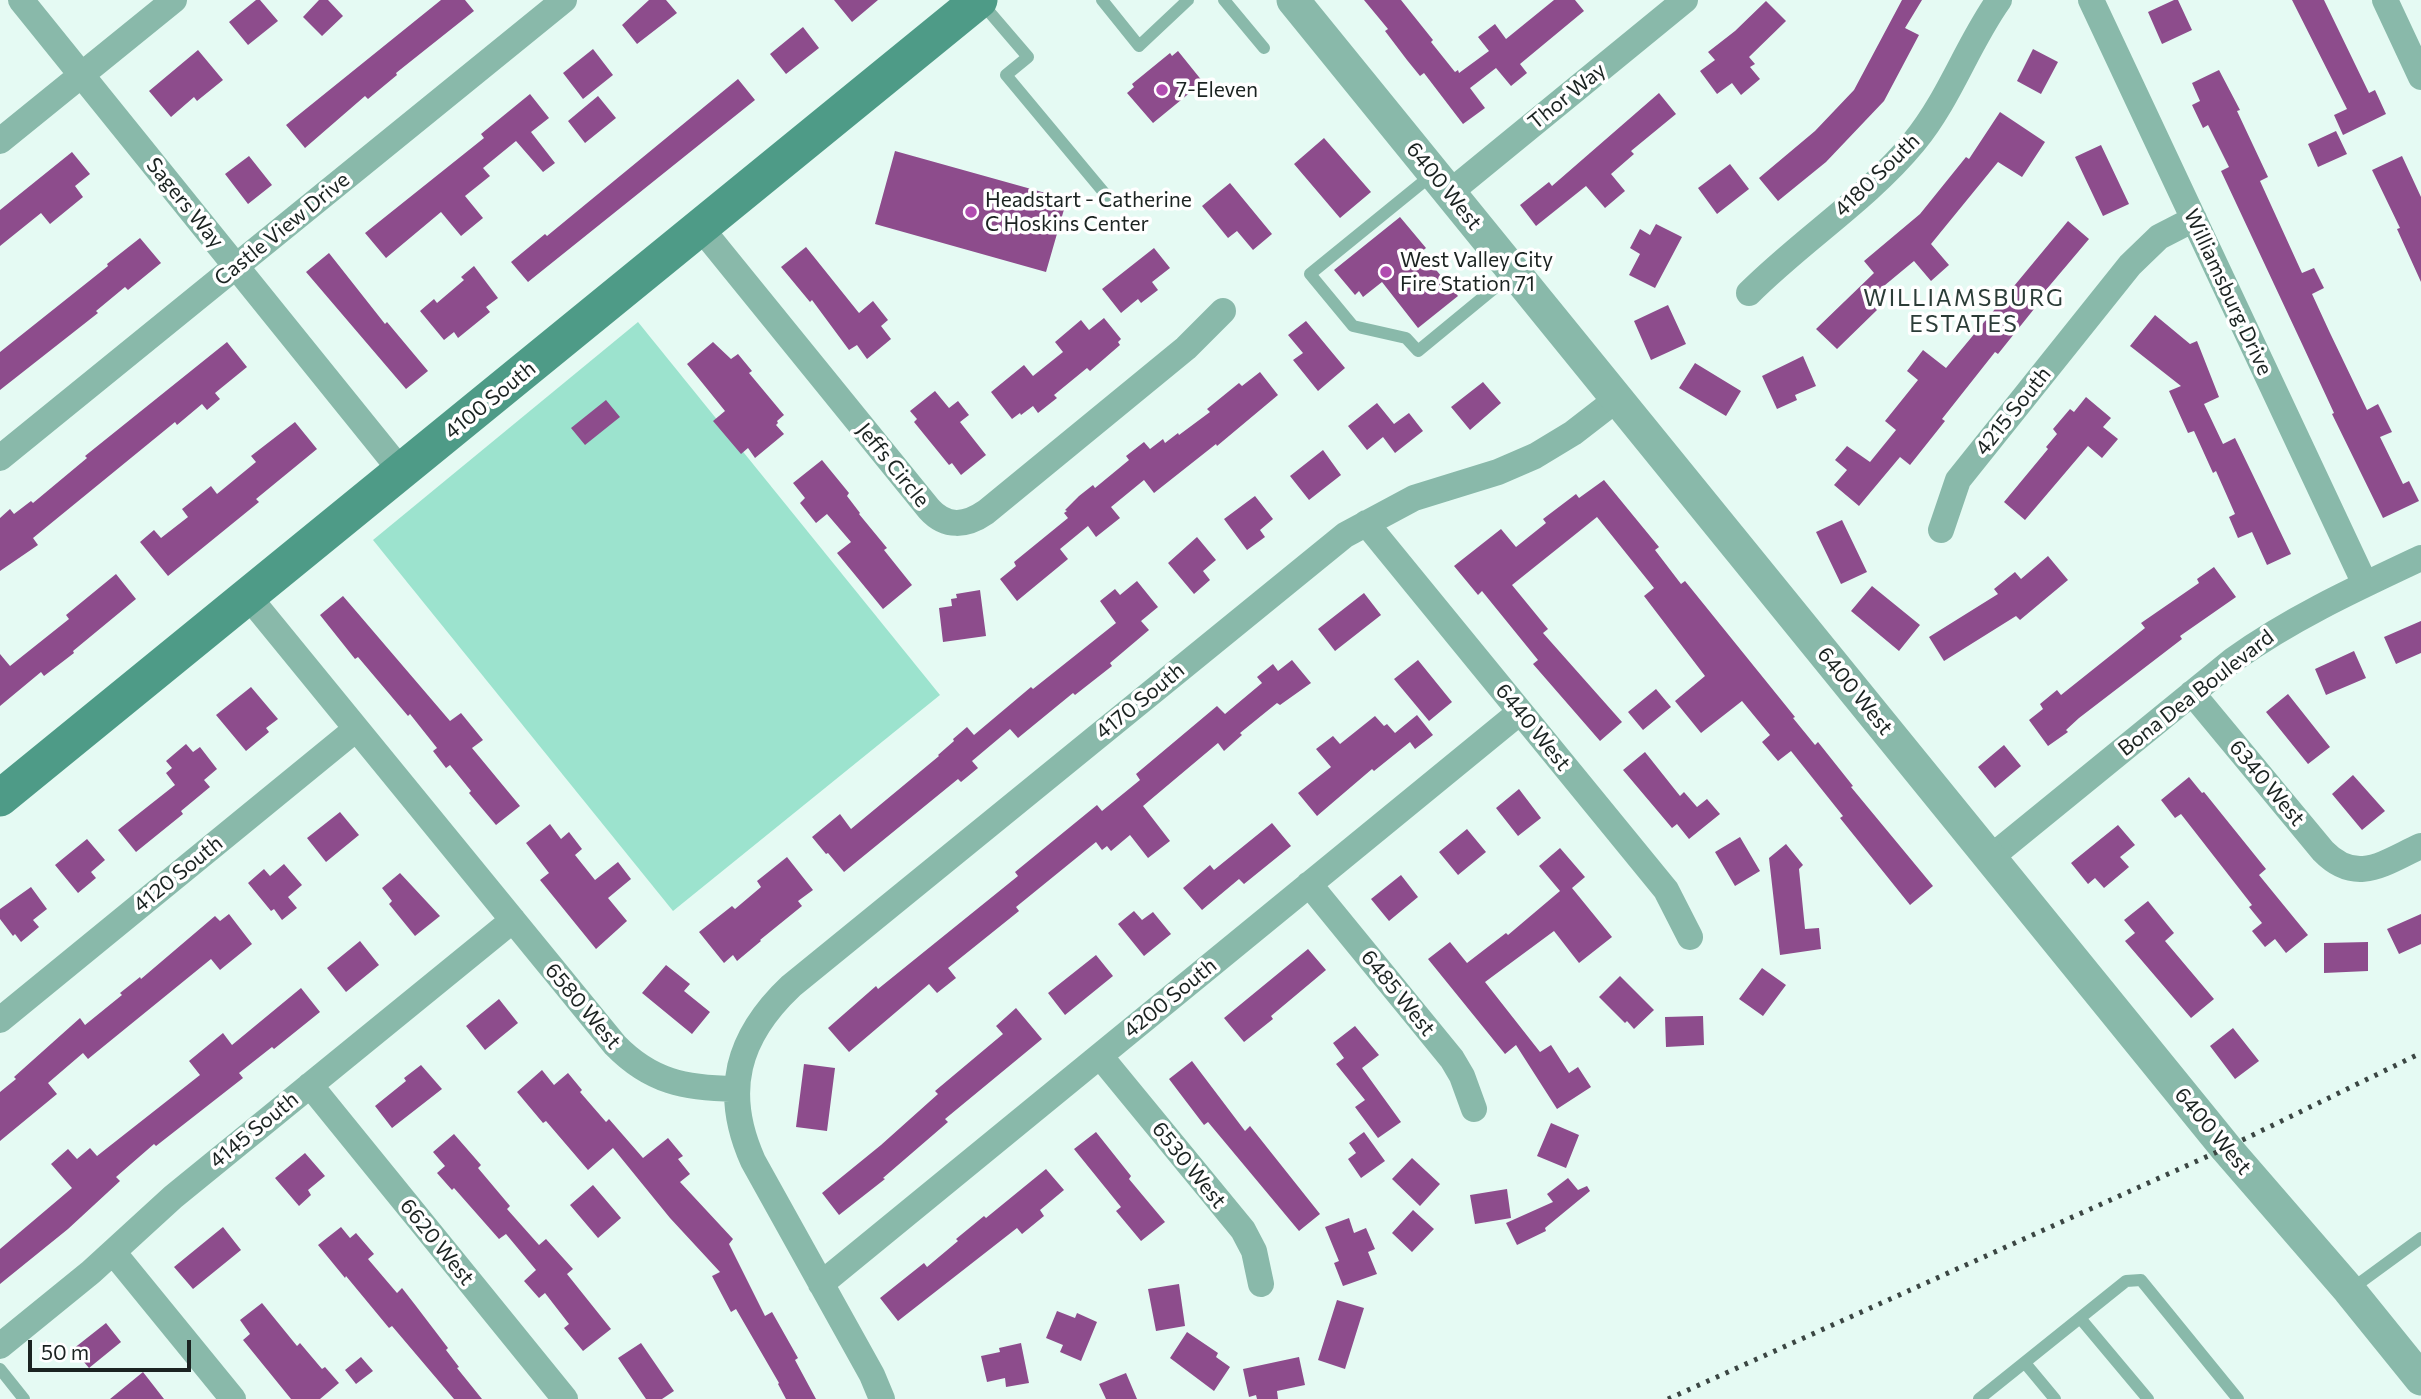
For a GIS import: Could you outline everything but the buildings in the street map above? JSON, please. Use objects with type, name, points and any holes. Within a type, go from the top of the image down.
[{"type":"main road","name":"4100 South","points":[[0,798],[979,0]]},
{"type":"street","name":"Sagers Way","points":[[21,0],[402,471]]},
{"type":"street","points":[[0,141],[174,0]]},
{"type":"street","name":"Castle View Drive","points":[[0,458],[564,0]]},
{"type":"street","name":"6400 West","points":[[1293,0],[2226,1148],[2349,1290],[2421,1380]]},
{"type":"street","name":"Thor Way","points":[[1441,183],[1685,0]]},
{"type":"street","name":"4180 South","points":[[1749,293],[1783,260],[1876,182],[1915,141],[1943,102],[1999,0]]},
{"type":"street","name":"Williamsburg Drive","points":[[2091,0],[2365,584]]},
{"type":"street","points":[[2385,0],[2421,77]]},
{"type":"street","name":"4215 South","points":[[1941,530],[1958,480],[2130,265],[2159,237],[2194,219]]},
{"type":"street","name":"Jeffs Circle","points":[[699,228],[929,509],[939,518],[952,523],[970,522],[986,512],[1186,348],[1223,311]]},
{"type":"street","name":"4170 South","points":[[735,1089],[754,1028],[791,986],[1328,548],[1366,523],[1414,498],[1498,472],[1535,456],[1573,433],[1617,399]]},
{"type":"street","name":"6440 West","points":[[1366,523],[1666,890],[1690,937]]},
{"type":"street","name":"Bona Dea Boulevard","points":[[1990,858],[2262,639],[2292,620],[2421,558]]},
{"type":"street","name":"6580 West","points":[[248,596],[626,1056],[654,1075],[670,1081],[707,1088],[735,1089]]},
{"type":"street","name":"6340 West","points":[[2192,693],[2323,851],[2347,869],[2377,866],[2421,846]]},
{"type":"street","name":"4200 South","points":[[821,1284],[1520,712]]},
{"type":"street","name":"4120 South","points":[[0,1020],[356,729]]},
{"type":"street","name":"6485 West","points":[[1309,884],[1458,1067],[1474,1109]]},
{"type":"street","name":"4145 South","points":[[0,1346],[73,1288],[173,1197],[513,920]]},
{"type":"street","name":"6530 West","points":[[1100,1056],[1247,1236],[1254,1251],[1261,1284]]},
{"type":"street","name":"6620 West","points":[[310,1085],[565,1399]]},
{"type":"street","points":[[735,1089],[737,1114],[746,1145],[872,1375],[882,1399]]},
{"type":"street","points":[[113,1252],[233,1399]]},
{"type":"lane","points":[[979,0],[1028,57],[1006,75],[1111,201]]},
{"type":"lane","points":[[1103,0],[1139,46],[1188,0]]},
{"type":"lane","points":[[1224,0],[1264,48]]},
{"type":"lane","points":[[1441,183],[1310,274],[1353,326],[1406,338],[1418,351],[1514,272]]},
{"type":"lane","points":[[2349,1290],[2421,1238]]},
{"type":"lane","points":[[1979,1399],[2126,1281],[2141,1280],[2238,1399]]},
{"type":"lane","points":[[2080,1318],[2148,1399]]},
{"type":"lane","points":[[2025,1363],[2055,1399]]},
{"type":"lane","points":[[0,1369],[24,1399]]},
{"type":"green space","points":[[638,322],[940,695],[673,911],[373,540]]},
{"type":"railway","points":[[1668,1399],[2226,1148],[2421,1053]]},
{"type":"place","name":"7-Eleven","points":[[1162,90]]},
{"type":"place","name":"Headstart - Catherine C Hoskins Center","points":[[971,212]]},
{"type":"place","name":"West Valley City Fire Station 71","points":[[1386,272]]},
{"type":"district","name":"WILLIAMSBURG ESTATES","points":[[1964,311]]}]
